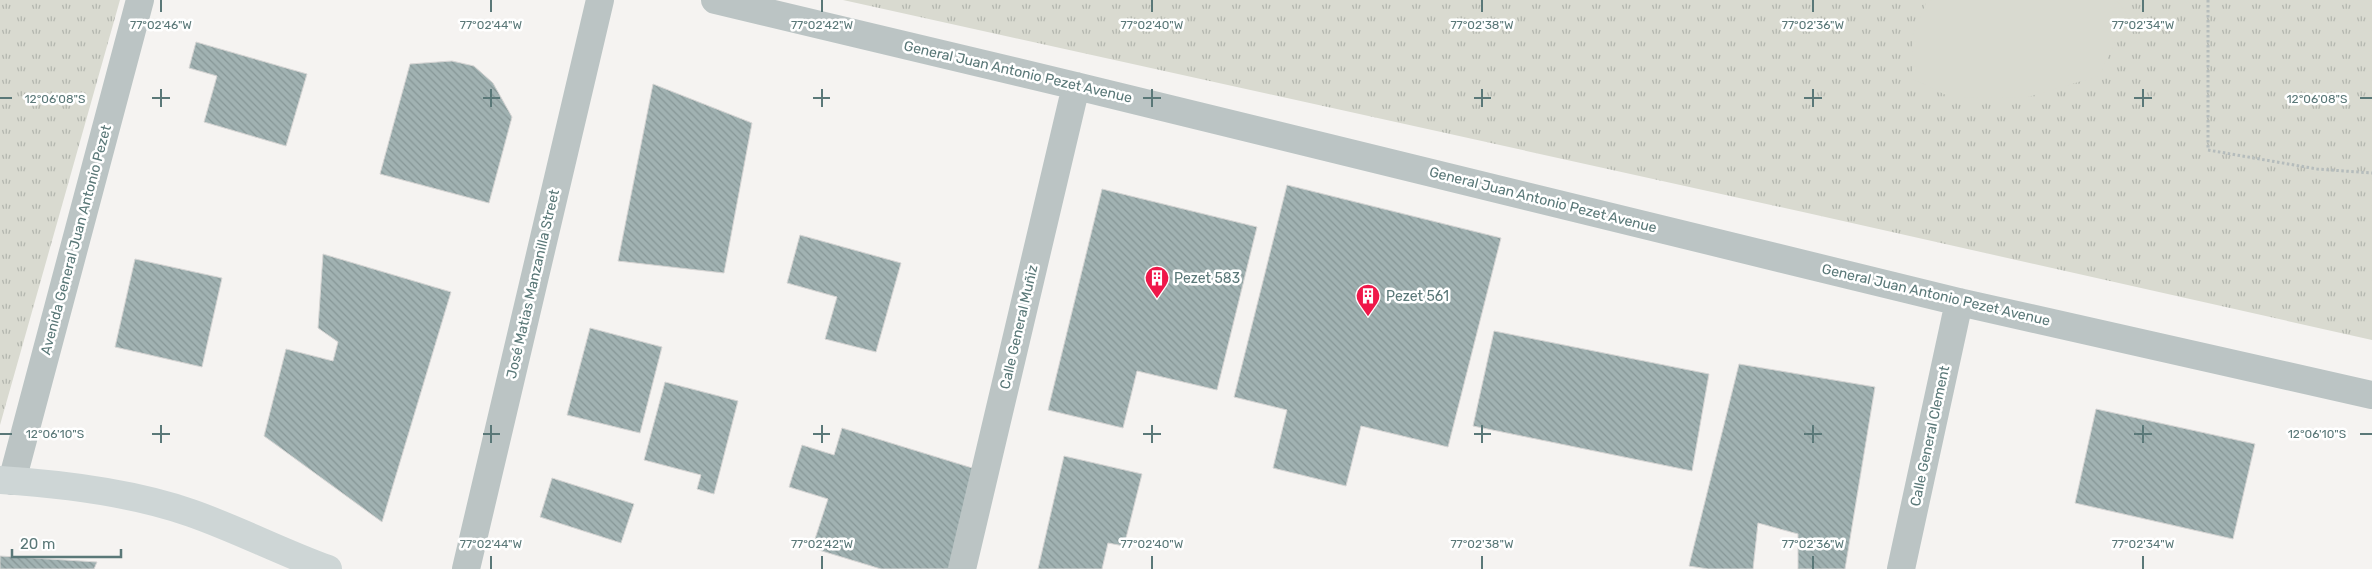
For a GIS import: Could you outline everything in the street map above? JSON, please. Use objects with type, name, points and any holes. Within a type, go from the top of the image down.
[{"type":"street","name":"Avenida General Juan Antonio Pezet","points":[[6,480],[140,0]]},
{"type":"street","name":"José Matias Manzanilla Street","points":[[466,569],[600,0]]},
{"type":"street","name":"General Juan Antonio Pezet Avenue","points":[[715,0],[1076,86],[1959,302],[2372,394]]},
{"type":"street","name":"Calle General Muñiz","points":[[962,569],[1076,86]]},
{"type":"street","name":"Calle General Clement","points":[[1901,569],[1959,302]]},
{"type":"street","points":[[6,480],[116,494],[153,501],[217,522],[328,569]]},
{"type":"path","points":[[2208,0],[2208,150],[2317,169],[2372,173]]},
{"type":"green space","points":[[0,0],[120,0],[0,425]]},
{"type":"green space","points":[[843,0],[2372,0],[2372,340],[1803,212]]},
{"type":"green space","points":[[1933,0],[2116,0],[2128,15],[2099,76],[2028,97],[1952,98],[1913,79],[1912,37],[1926,3]]},
{"type":"building","points":[[196,42],[307,74],[286,146],[204,122],[217,76],[189,68]]},
{"type":"building","points":[[452,61],[474,66],[493,83],[512,117],[489,203],[380,174],[410,64]]},
{"type":"building","points":[[653,84],[752,123],[724,273],[618,261]]},
{"type":"building","name":"Pezet 561","points":[[1287,185],[1501,238],[1448,447],[1361,426],[1346,486],[1273,468],[1287,410],[1234,397]]},
{"type":"building","name":"Pezet 583","points":[[1102,189],[1257,227],[1217,390],[1137,371],[1123,428],[1048,410]]},
{"type":"building","points":[[800,235],[901,263],[876,352],[825,339],[837,297],[787,283]]},
{"type":"building","points":[[323,254],[451,292],[382,522],[264,436],[286,349],[333,361],[338,342],[318,328]]},
{"type":"building","points":[[135,259],[222,278],[202,367],[115,347]]},
{"type":"building","points":[[590,328],[662,347],[640,433],[567,415]]},
{"type":"building","points":[[1494,331],[1709,374],[1692,471],[1473,426]]},
{"type":"building","points":[[1739,364],[1875,387],[1845,569],[1798,569],[1798,534],[1758,523],[1753,569],[1708,569],[1689,566]]},
{"type":"building","points":[[665,382],[738,401],[714,494],[697,489],[701,475],[644,460]]},
{"type":"building","points":[[2096,409],[2255,444],[2233,539],[2075,503]]},
{"type":"building","points":[[842,428],[982,471],[951,569],[881,569],[812,548],[828,499],[789,487],[802,445],[834,455]]},
{"type":"building","points":[[1064,456],[1142,474],[1124,546],[1108,543],[1102,569],[1038,569]]},
{"type":"building","points":[[552,478],[634,504],[621,543],[540,517]]},
{"type":"building","points":[[0,556],[97,562],[94,569],[0,569]]},
{"type":"place","name":"Pezet 583","points":[[1157,299]]},
{"type":"place","name":"Pezet 561","points":[[1368,317]]}]
